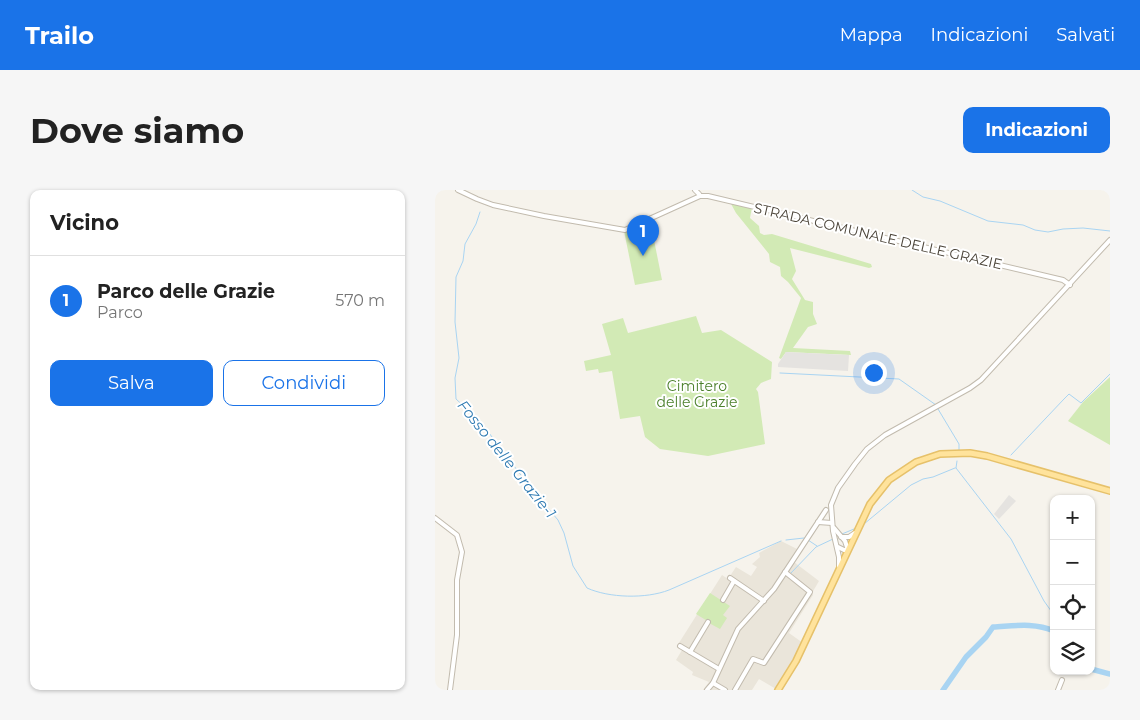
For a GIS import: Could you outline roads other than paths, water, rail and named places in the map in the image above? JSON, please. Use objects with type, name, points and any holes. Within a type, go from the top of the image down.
[{"type":"main road","points":[[779,690],[796,661],[870,504],[889,480],[916,462],[940,454],[970,453],[987,456],[1110,491]]},
{"type":"street","name":"STRADA COMUNALE DELLE GRAZIE","points":[[458,190],[493,204],[544,216],[625,230],[698,192],[1063,280],[1070,285]]},
{"type":"street","points":[[838,573],[840,562],[831,512],[833,499],[838,488],[867,449],[885,435],[981,380],[1110,240]]},
{"type":"street","points":[[707,690],[713,682],[738,630],[764,601],[826,510]]},
{"type":"street","points":[[435,518],[457,535],[462,552],[457,580],[457,635],[450,690]]},
{"type":"street","points":[[819,522],[832,523]]},
{"type":"street","points":[[832,523],[848,550]]},
{"type":"street","points":[[841,537],[852,536],[858,530]]},
{"type":"street","points":[[837,545],[839,548],[848,550]]},
{"type":"street","points":[[735,690],[753,659],[764,664],[809,592],[785,572]]},
{"type":"street","points":[[730,578],[764,601]]},
{"type":"street","points":[[723,600],[735,581]]},
{"type":"street","points":[[690,652],[708,622]]},
{"type":"street","points":[[680,646],[719,669]]},
{"type":"street","points":[[1058,690],[1062,680]]},
{"type":"street","points":[[713,682],[725,690]]},
{"type":"waterway","points":[[912,190],[923,197],[940,201],[988,221],[1023,225],[1035,230],[1048,232],[1083,228],[1110,231]]},
{"type":"waterway","name":"Fosso delle Grazie-1","points":[[480,212],[465,244],[463,261],[456,277],[455,322],[459,358],[455,378],[456,399],[469,411],[473,419],[489,433],[558,520],[564,533],[573,566],[587,588],[606,594],[628,596],[660,593],[781,541]]},
{"type":"waterway","points":[[780,373],[899,379],[936,405]]},
{"type":"waterway","points":[[1011,455],[1069,394],[1081,403],[1110,374]]},
{"type":"waterway","points":[[938,409],[959,444],[959,450]]},
{"type":"waterway","name":"Fosso delle Grazie-1","points":[[956,468],[957,461]]},
{"type":"waterway","name":"Fosso delle Grazie-1","points":[[864,524],[911,485],[955,468]]},
{"type":"waterway","name":"Fosso delle Grazie-1","points":[[956,468],[1011,539],[1050,609]]},
{"type":"waterway","name":"Fosso delle Grazie-1","points":[[842,534],[854,529]]},
{"type":"waterway","name":"Fosso delle Grazie-1","points":[[786,540],[804,538]]},
{"type":"waterway","points":[[791,573],[816,547],[833,539]]},
{"type":"waterway","name":"Fosso delle Grazie-1","points":[[808,540],[817,546]]},
{"type":"waterway","points":[[943,690],[966,657],[993,627],[1039,626],[1051,630]]},
{"type":"waterway","points":[[1095,670],[1110,674]]},
{"type":"place","name":"Parco delle Grazie","points":[[643,256]]},
{"type":"park label","name":"Cimitero delle Grazie","points":[[697,394]]}]
